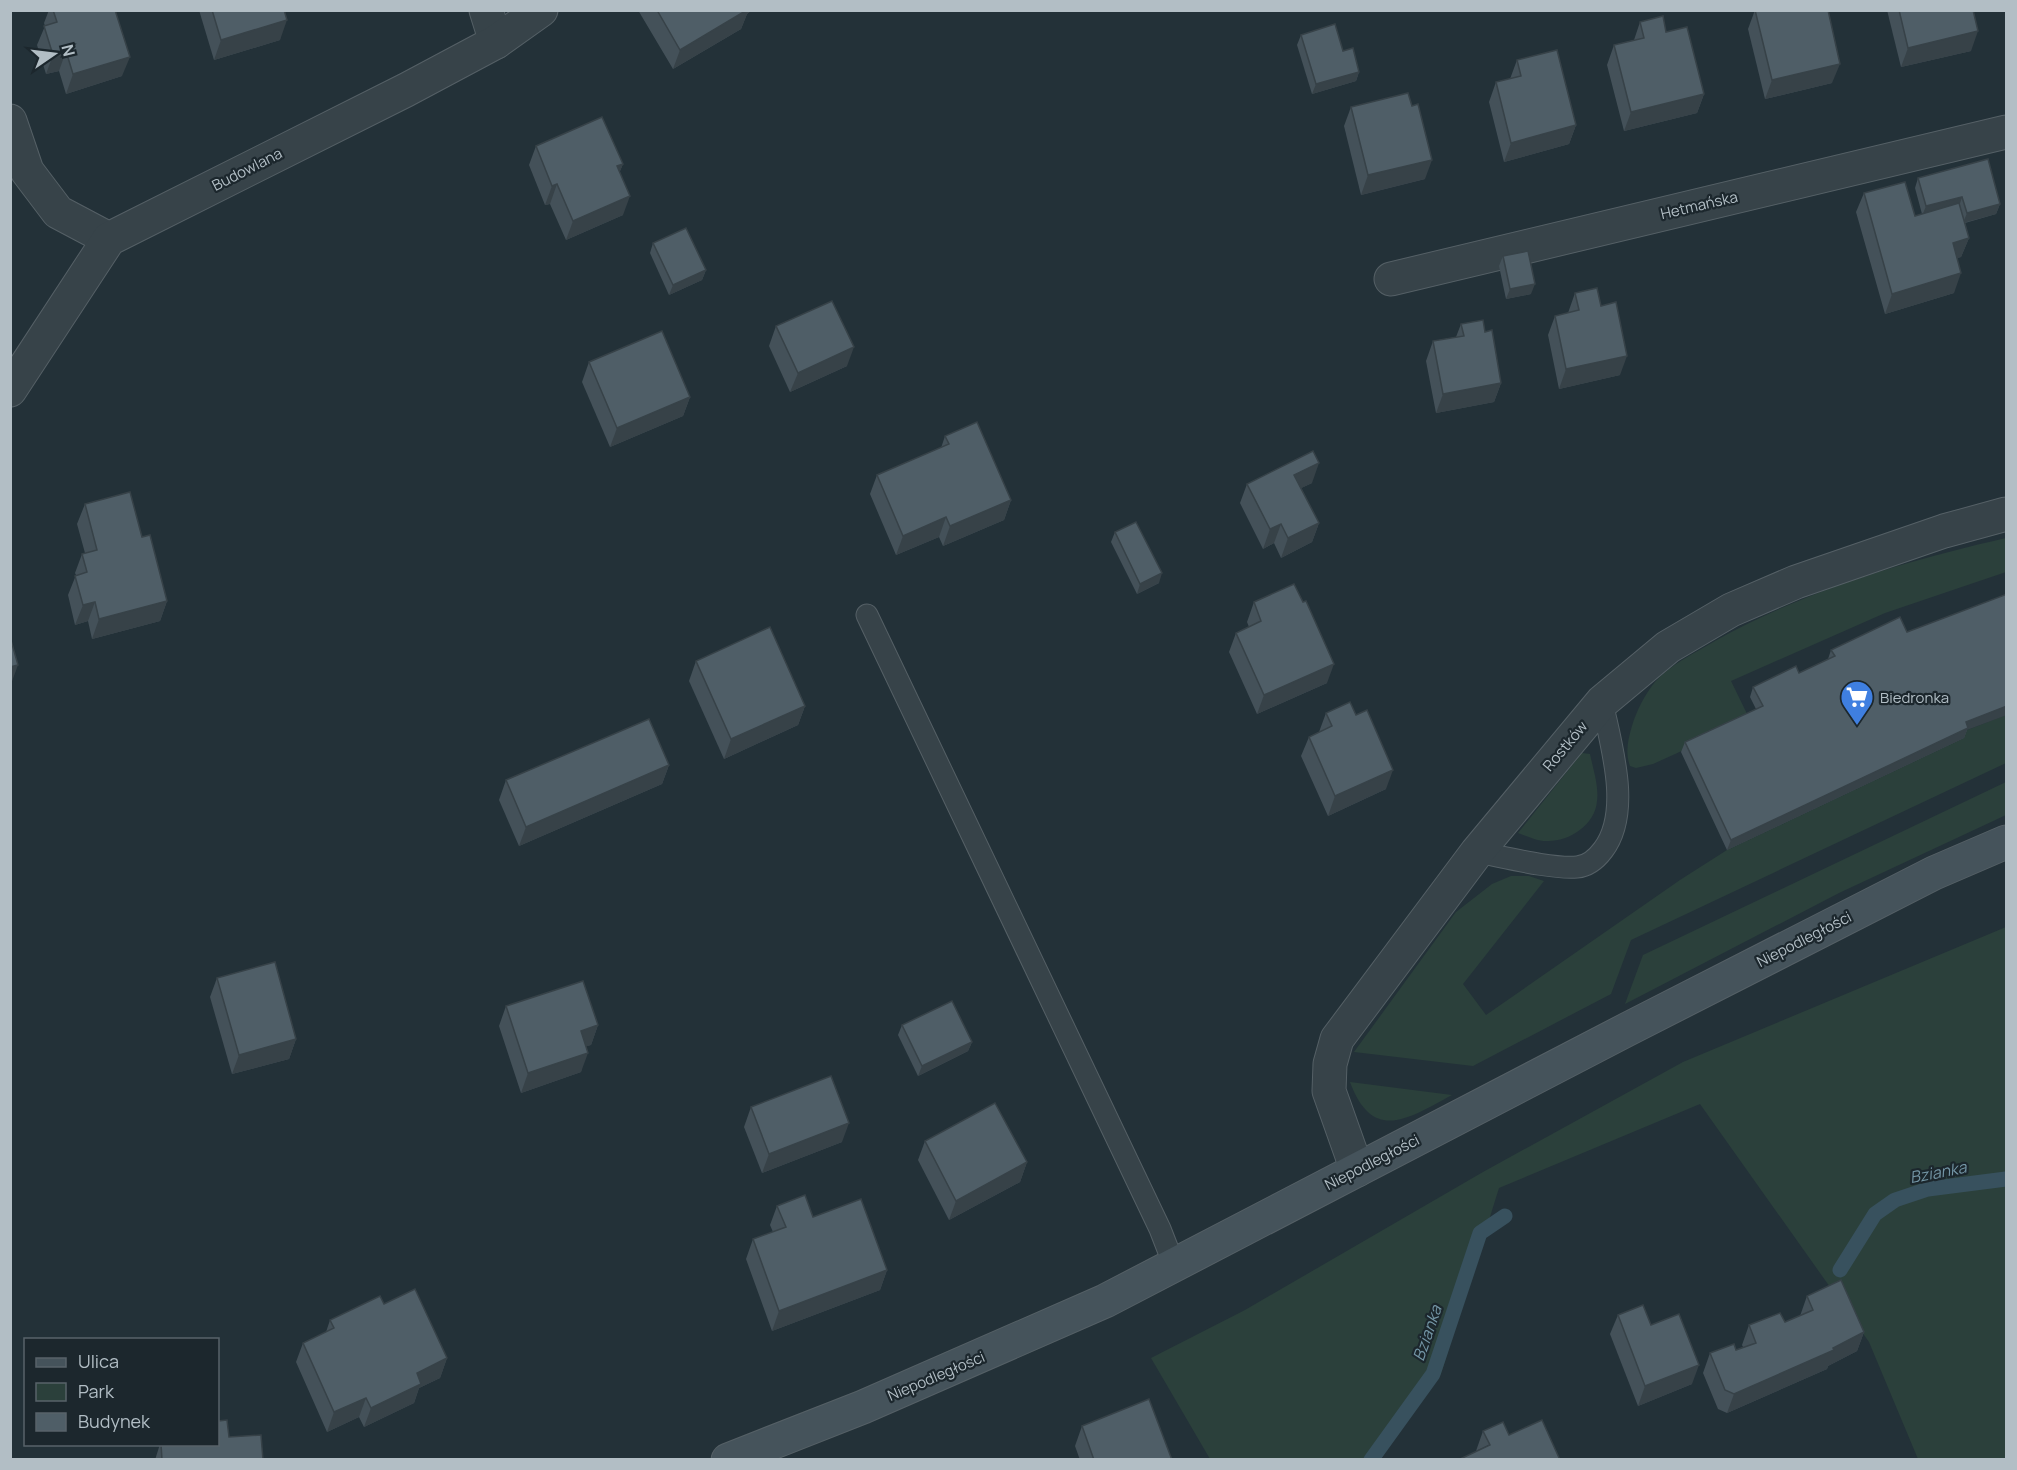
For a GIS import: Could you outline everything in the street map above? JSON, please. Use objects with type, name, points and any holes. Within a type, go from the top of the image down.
[{"type":"street","points":[[486,10],[496,42]]},
{"type":"street","name":"Budowlana","points":[[109,239],[406,90],[496,42],[541,10]]},
{"type":"street","points":[[10,121],[27,171],[58,212],[109,239],[10,390]]},
{"type":"street","name":"Hetmańska","points":[[1391,279],[2007,132]]},
{"type":"street","name":"Rostków","points":[[1357,1170],[1329,1091],[1330,1064],[1337,1039],[1477,852],[1602,702],[1668,647],[1731,610],[1796,582],[1870,555],[2007,514]]},
{"type":"street","name":"Niepodległości","points":[[728,1460],[863,1407],[1104,1301],[1913,884],[2007,842]]},
{"type":"lane","points":[[867,615],[1160,1229],[1174,1265]]},
{"type":"lane","points":[[1477,852],[1546,864],[1579,867],[1596,860],[1611,840],[1618,807],[1615,765],[1602,702]]},
{"type":"green space","points":[[2006,538],[2006,572],[1885,613],[1731,681],[1750,720],[1653,764],[1636,768],[1630,766],[1628,741],[1641,703],[1655,682],[1684,659],[1750,623],[1821,592],[1894,567]]},
{"type":"green space","points":[[2006,715],[2006,763],[1631,940],[1611,994],[1473,1066],[1354,1052],[1456,912],[1492,884],[1511,876],[1529,876],[1544,881],[1463,984],[1486,1015],[1727,850],[1964,738],[1962,732]]},
{"type":"green space","points":[[1582,753],[1590,754],[1597,789],[1595,810],[1586,825],[1563,839],[1554,841],[1539,840],[1518,833]]},
{"type":"green space","points":[[2006,782],[2006,815],[1839,893],[1625,1004],[1643,955]]},
{"type":"green space","points":[[2006,927],[2006,1459],[1918,1459],[1869,1342],[1700,1104],[1499,1188],[1441,1374],[1379,1459],[1210,1459],[1151,1358],[1245,1310],[1483,1172],[1683,1062]]},
{"type":"green space","points":[[1350,1082],[1452,1095],[1407,1117],[1394,1120],[1381,1119],[1370,1113],[1359,1101]]},
{"type":"building","points":[[53,10],[115,10],[130,57],[73,74],[66,51],[53,55],[44,26],[57,22]]},
{"type":"building","points":[[212,10],[284,10],[287,20],[221,40]]},
{"type":"building","points":[[657,10],[747,10],[680,50]]},
{"type":"building","points":[[1755,10],[1828,10],[1840,64],[1772,80]]},
{"type":"building","points":[[1899,10],[1973,10],[1978,31],[1908,48]]},
{"type":"building","points":[[1663,16],[1666,32],[1687,27],[1704,94],[1631,112],[1614,45],[1644,38],[1640,22]]},
{"type":"building","points":[[1335,24],[1343,51],[1353,48],[1359,72],[1316,84],[1301,35]]},
{"type":"building","points":[[1557,50],[1576,125],[1511,143],[1496,82],[1521,76],[1517,60]]},
{"type":"building","points":[[1408,93],[1412,106],[1418,104],[1432,160],[1368,175],[1351,107]]},
{"type":"building","points":[[602,117],[623,164],[617,166],[630,196],[573,221],[557,184],[552,186],[536,146]]},
{"type":"building","points":[[1988,159],[2000,204],[1967,213],[1962,197],[1926,206],[1918,178]]},
{"type":"building","points":[[1905,182],[1915,216],[1959,203],[1969,238],[1953,243],[1961,273],[1892,294],[1864,193]]},
{"type":"building","points":[[686,228],[706,270],[673,285],[653,243]]},
{"type":"building","points":[[1528,251],[1535,284],[1510,289],[1503,256]]},
{"type":"building","points":[[1597,288],[1601,306],[1616,302],[1627,356],[1566,369],[1555,316],[1579,310],[1575,293]]},
{"type":"building","points":[[832,301],[854,347],[798,373],[776,326]]},
{"type":"building","points":[[1483,320],[1485,332],[1492,330],[1501,383],[1443,394],[1433,341],[1464,336],[1461,324]]},
{"type":"building","points":[[662,331],[690,397],[617,428],[589,362]]},
{"type":"building","points":[[977,422],[1011,500],[950,526],[946,517],[903,536],[877,475],[949,444],[945,436]]},
{"type":"building","points":[[1313,451],[1319,463],[1294,475],[1319,523],[1288,538],[1281,524],[1270,529],[1247,484]]},
{"type":"building","points":[[130,492],[142,537],[150,535],[167,601],[99,619],[95,602],[83,605],[75,576],[87,572],[82,554],[97,550],[85,504]]},
{"type":"building","points":[[1136,522],[1162,573],[1140,584],[1115,532]]},
{"type":"building","points":[[1294,584],[1303,602],[1306,601],[1334,664],[1264,695],[1236,633],[1261,621],[1254,602]]},
{"type":"building","name":"Biedronka","points":[[2007,594],[2007,706],[1966,722],[1968,728],[1731,840],[1685,742],[1763,706],[1753,687],[1796,666],[1799,673],[1835,656],[1831,650],[1900,617],[1907,632]]},
{"type":"building","points":[[770,627],[805,706],[731,739],[696,661]]},
{"type":"building","points":[[10,637],[18,665],[10,667]]},
{"type":"building","points":[[1350,702],[1356,715],[1367,710],[1393,770],[1335,796],[1309,737],[1332,726],[1326,713]]},
{"type":"building","points":[[649,719],[669,765],[526,827],[506,780]]},
{"type":"building","points":[[275,962],[296,1039],[239,1055],[217,978]]},
{"type":"building","points":[[583,981],[598,1025],[581,1031],[588,1053],[528,1073],[506,1006]]},
{"type":"building","points":[[952,1001],[972,1042],[922,1066],[902,1025]]},
{"type":"building","points":[[831,1076],[849,1123],[769,1154],[751,1107]]},
{"type":"building","points":[[995,1103],[1027,1162],[956,1201],[925,1141]]},
{"type":"building","points":[[805,1195],[813,1217],[861,1199],[887,1270],[779,1311],[753,1239],[786,1227],[777,1206]]},
{"type":"building","points":[[1841,1280],[1864,1332],[1833,1348],[1834,1350],[1734,1394],[1725,1390],[1710,1353],[1734,1344],[1736,1350],[1756,1343],[1749,1325],[1780,1313],[1785,1322],[1813,1310],[1807,1296]]},
{"type":"building","points":[[415,1289],[447,1358],[417,1373],[421,1384],[371,1408],[366,1398],[334,1412],[303,1343],[334,1328],[330,1320],[380,1296],[384,1304]]},
{"type":"building","points":[[1643,1305],[1651,1325],[1679,1314],[1699,1365],[1645,1386],[1618,1315]]},
{"type":"building","points":[[1149,1399],[1172,1460],[1094,1460],[1082,1426]]},
{"type":"building","points":[[227,1420],[229,1437],[261,1435],[263,1460],[162,1460],[161,1446],[219,1446],[219,1421]]},
{"type":"building","points":[[1542,1420],[1560,1460],[1458,1460],[1490,1445],[1483,1431],[1503,1422],[1509,1435]]},
{"type":"waterway","name":"Bzianka","points":[[1840,1270],[1875,1214],[1895,1200],[1928,1189],[2006,1179]]},
{"type":"waterway","name":"Bzianka","points":[[1371,1460],[1433,1374],[1480,1233],[1505,1216]]},
{"type":"place","name":"Biedronka","points":[[1857,726]]}]
